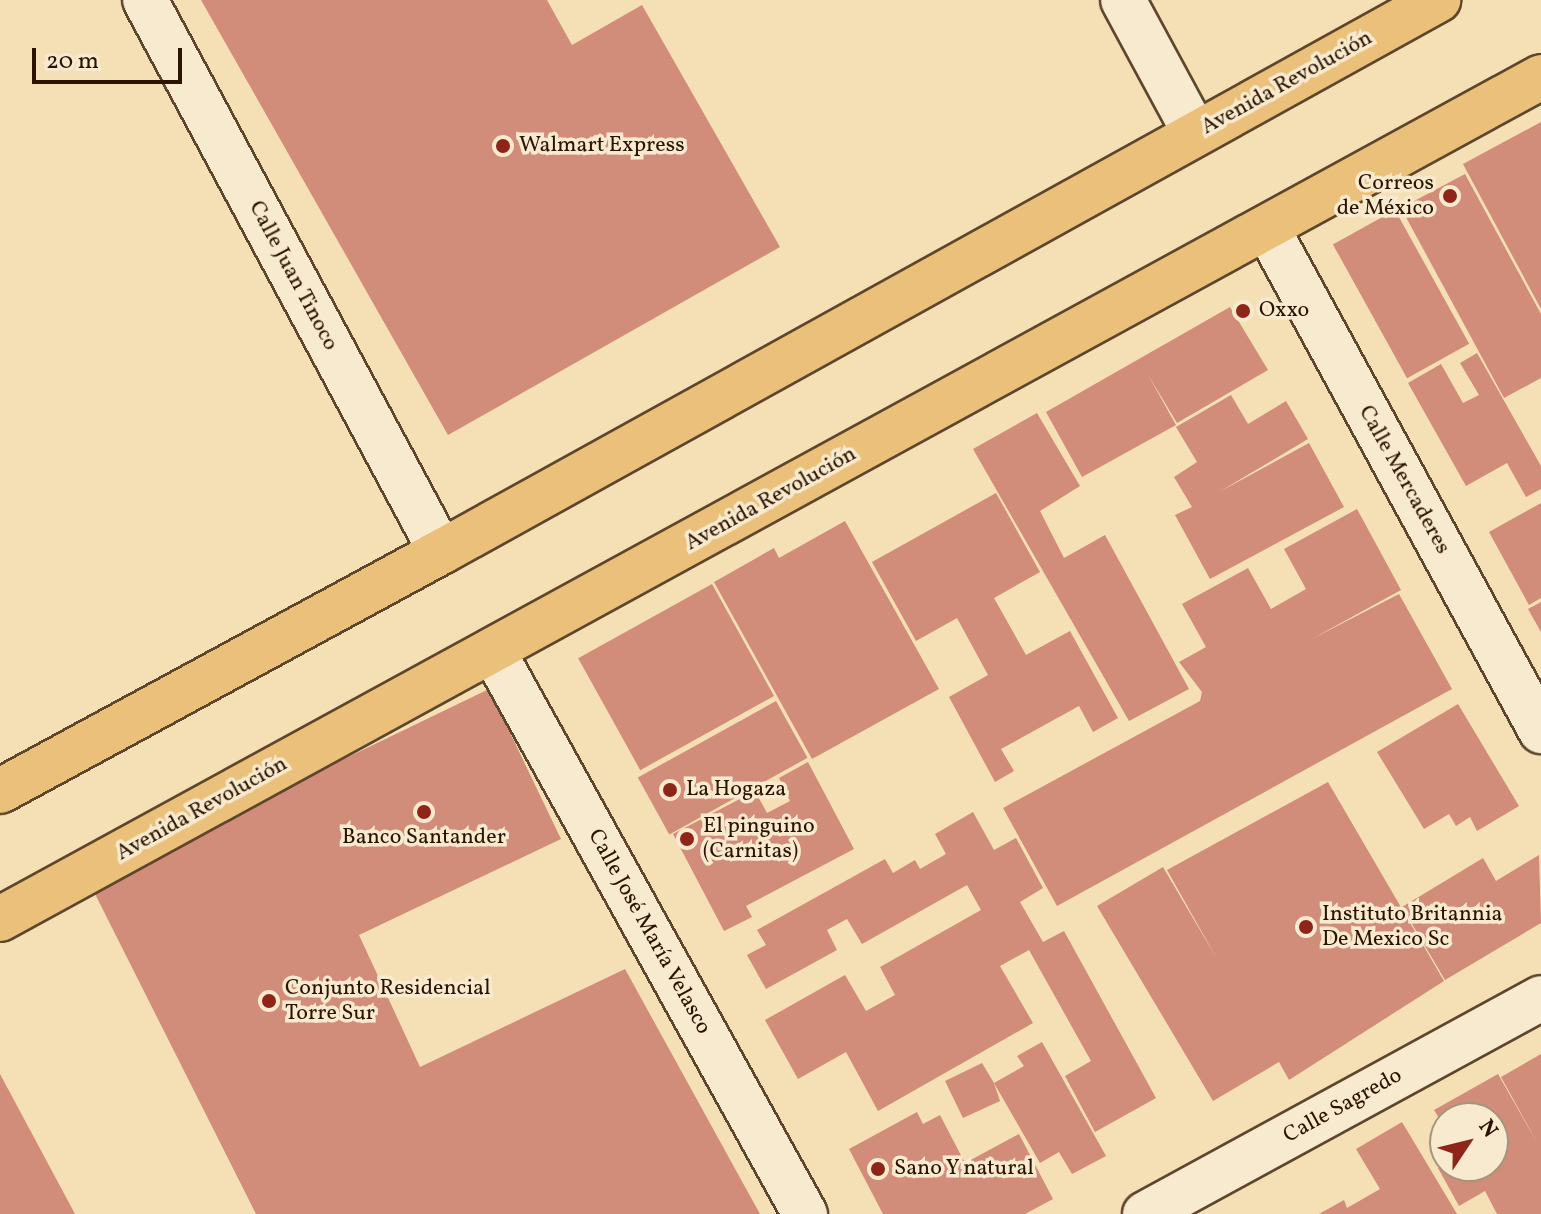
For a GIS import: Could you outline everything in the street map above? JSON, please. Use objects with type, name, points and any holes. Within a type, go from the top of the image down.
[{"type":"main road","name":"Avenida Revolución","points":[[0,791],[441,552],[1438,0]]},
{"type":"main road","name":"Avenida Revolución","points":[[0,919],[1541,77]]},
{"type":"street","name":"Calle Juan Tinoco","points":[[145,0],[441,552]]},
{"type":"street","points":[[1123,0],[1195,133]]},
{"type":"street","name":"Calle Mercaderes","points":[[1267,228],[1541,731]]},
{"type":"street","name":"Calle José María Velasco","points":[[493,651],[805,1214]]},
{"type":"street","name":"Calle Sagredo","points":[[1145,1214],[1541,998]]},
{"type":"building","name":"Walmart Express","points":[[201,0],[547,0],[572,45],[642,5],[780,247],[448,435]]},
{"type":"building","points":[[1541,122],[1541,309],[1463,164]]},
{"type":"building","points":[[1465,174],[1541,314],[1541,378],[1504,398],[1401,208]]},
{"type":"building","points":[[1395,210],[1469,344],[1407,378],[1333,244]]},
{"type":"building","points":[[1230,307],[1268,370],[1177,423],[1147,373],[1176,425],[1082,477],[1046,412]]},
{"type":"building","points":[[1477,353],[1541,466],[1541,489],[1526,497],[1507,463],[1466,486],[1408,383],[1441,364],[1463,403],[1479,395],[1460,363]]},
{"type":"building","points":[[1231,395],[1248,424],[1286,401],[1308,439],[1219,492],[1309,443],[1344,507],[1210,579],[1175,515],[1192,507],[1174,477],[1197,462],[1176,427]]},
{"type":"building","points":[[1037,413],[1080,486],[1040,511],[1064,558],[1105,535],[1189,689],[1129,721],[973,449]]},
{"type":"building","points":[[996,493],[1040,572],[994,598],[1026,655],[1070,631],[1118,718],[1093,732],[1079,706],[1001,749],[1014,771],[995,782],[949,697],[988,675],[957,618],[916,641],[872,562]]},
{"type":"building","points":[[1541,503],[1541,598],[1529,605],[1489,532]]},
{"type":"building","points":[[1357,509],[1401,590],[1310,640],[1399,594],[1452,689],[1057,906],[1003,808],[1200,701],[1202,692],[1179,662],[1206,647],[1182,604],[1248,568],[1271,609],[1306,589],[1284,549]]},
{"type":"building","points":[[845,521],[939,689],[812,759],[714,582],[774,548],[779,558]]},
{"type":"building","points":[[712,584],[774,696],[640,770],[578,658]]},
{"type":"building","points":[[1541,602],[1541,632],[1528,609]]},
{"type":"building","points":[[489,689],[561,839],[359,935],[420,1067],[625,969],[760,1214],[256,1214],[89,882]]},
{"type":"building","points":[[776,701],[808,758],[669,834],[638,778]]},
{"type":"building","points":[[1458,704],[1519,806],[1477,831],[1470,817],[1456,826],[1449,814],[1424,829],[1377,752]]},
{"type":"building","points":[[808,762],[854,849],[746,906],[752,917],[724,931],[673,834],[755,791],[767,813],[790,801],[779,778]]},
{"type":"building","name":"Instituto Britannia De Mexico Sc","points":[[1328,782],[1444,981],[1289,1080],[1279,1062],[1213,1101],[1097,906],[1163,867],[1217,959],[1167,870]]},
{"type":"building","points":[[973,812],[994,850],[1016,838],[1043,888],[1020,902],[1043,942],[1064,931],[1156,1098],[1095,1132],[1065,1076],[1091,1061],[1029,950],[1000,966],[1033,1023],[878,1111],[846,1052],[798,1079],[765,1020],[845,975],[866,1011],[895,995],[880,967],[981,910],[967,885],[862,944],[847,919],[827,930],[837,950],[766,989],[747,955],[766,945],[757,930],[885,859],[893,873],[915,860],[920,869],[946,854],[935,834]]},
{"type":"building","points":[[1539,855],[1541,923],[1445,980],[1402,907],[1483,858],[1496,881]]},
{"type":"building","points":[[1042,1042],[1106,1156],[1072,1174],[1059,1152],[1040,1163],[994,1083],[1024,1066],[1017,1056]]},
{"type":"building","points":[[1541,1054],[1541,1214],[1497,1214],[1485,1191],[1459,1206],[1446,1182],[1509,1182],[1509,1102],[1448,1102],[1498,1074],[1539,1146],[1501,1077]]},
{"type":"building","points":[[982,1063],[1000,1101],[963,1118],[945,1081]]},
{"type":"building","points":[[0,1074],[75,1214],[0,1214]]},
{"type":"building","points":[[917,1112],[923,1124],[940,1115],[965,1163],[1019,1134],[1053,1199],[1025,1214],[883,1214],[849,1149]]},
{"type":"building","points":[[1402,1122],[1429,1167],[1429,1182],[1438,1182],[1457,1214],[1319,1214],[1344,1200],[1347,1208],[1380,1189],[1356,1149]]},
{"type":"place","name":"Walmart Express","points":[[503,146]]},
{"type":"place","name":"Correos de México","points":[[1450,196]]},
{"type":"place","name":"Oxxo","points":[[1243,311]]},
{"type":"place","name":"La Hogaza","points":[[670,790]]},
{"type":"place","name":"Banco Santander","points":[[424,812]]},
{"type":"place","name":"El pinguino (Carnitas)","points":[[687,839]]},
{"type":"place","name":"Instituto Britannia De Mexico Sc","points":[[1306,927]]},
{"type":"place","name":"Conjunto Residencial Torre Sur","points":[[269,1001]]},
{"type":"place","name":"Sano Y natural","points":[[878,1169]]}]
